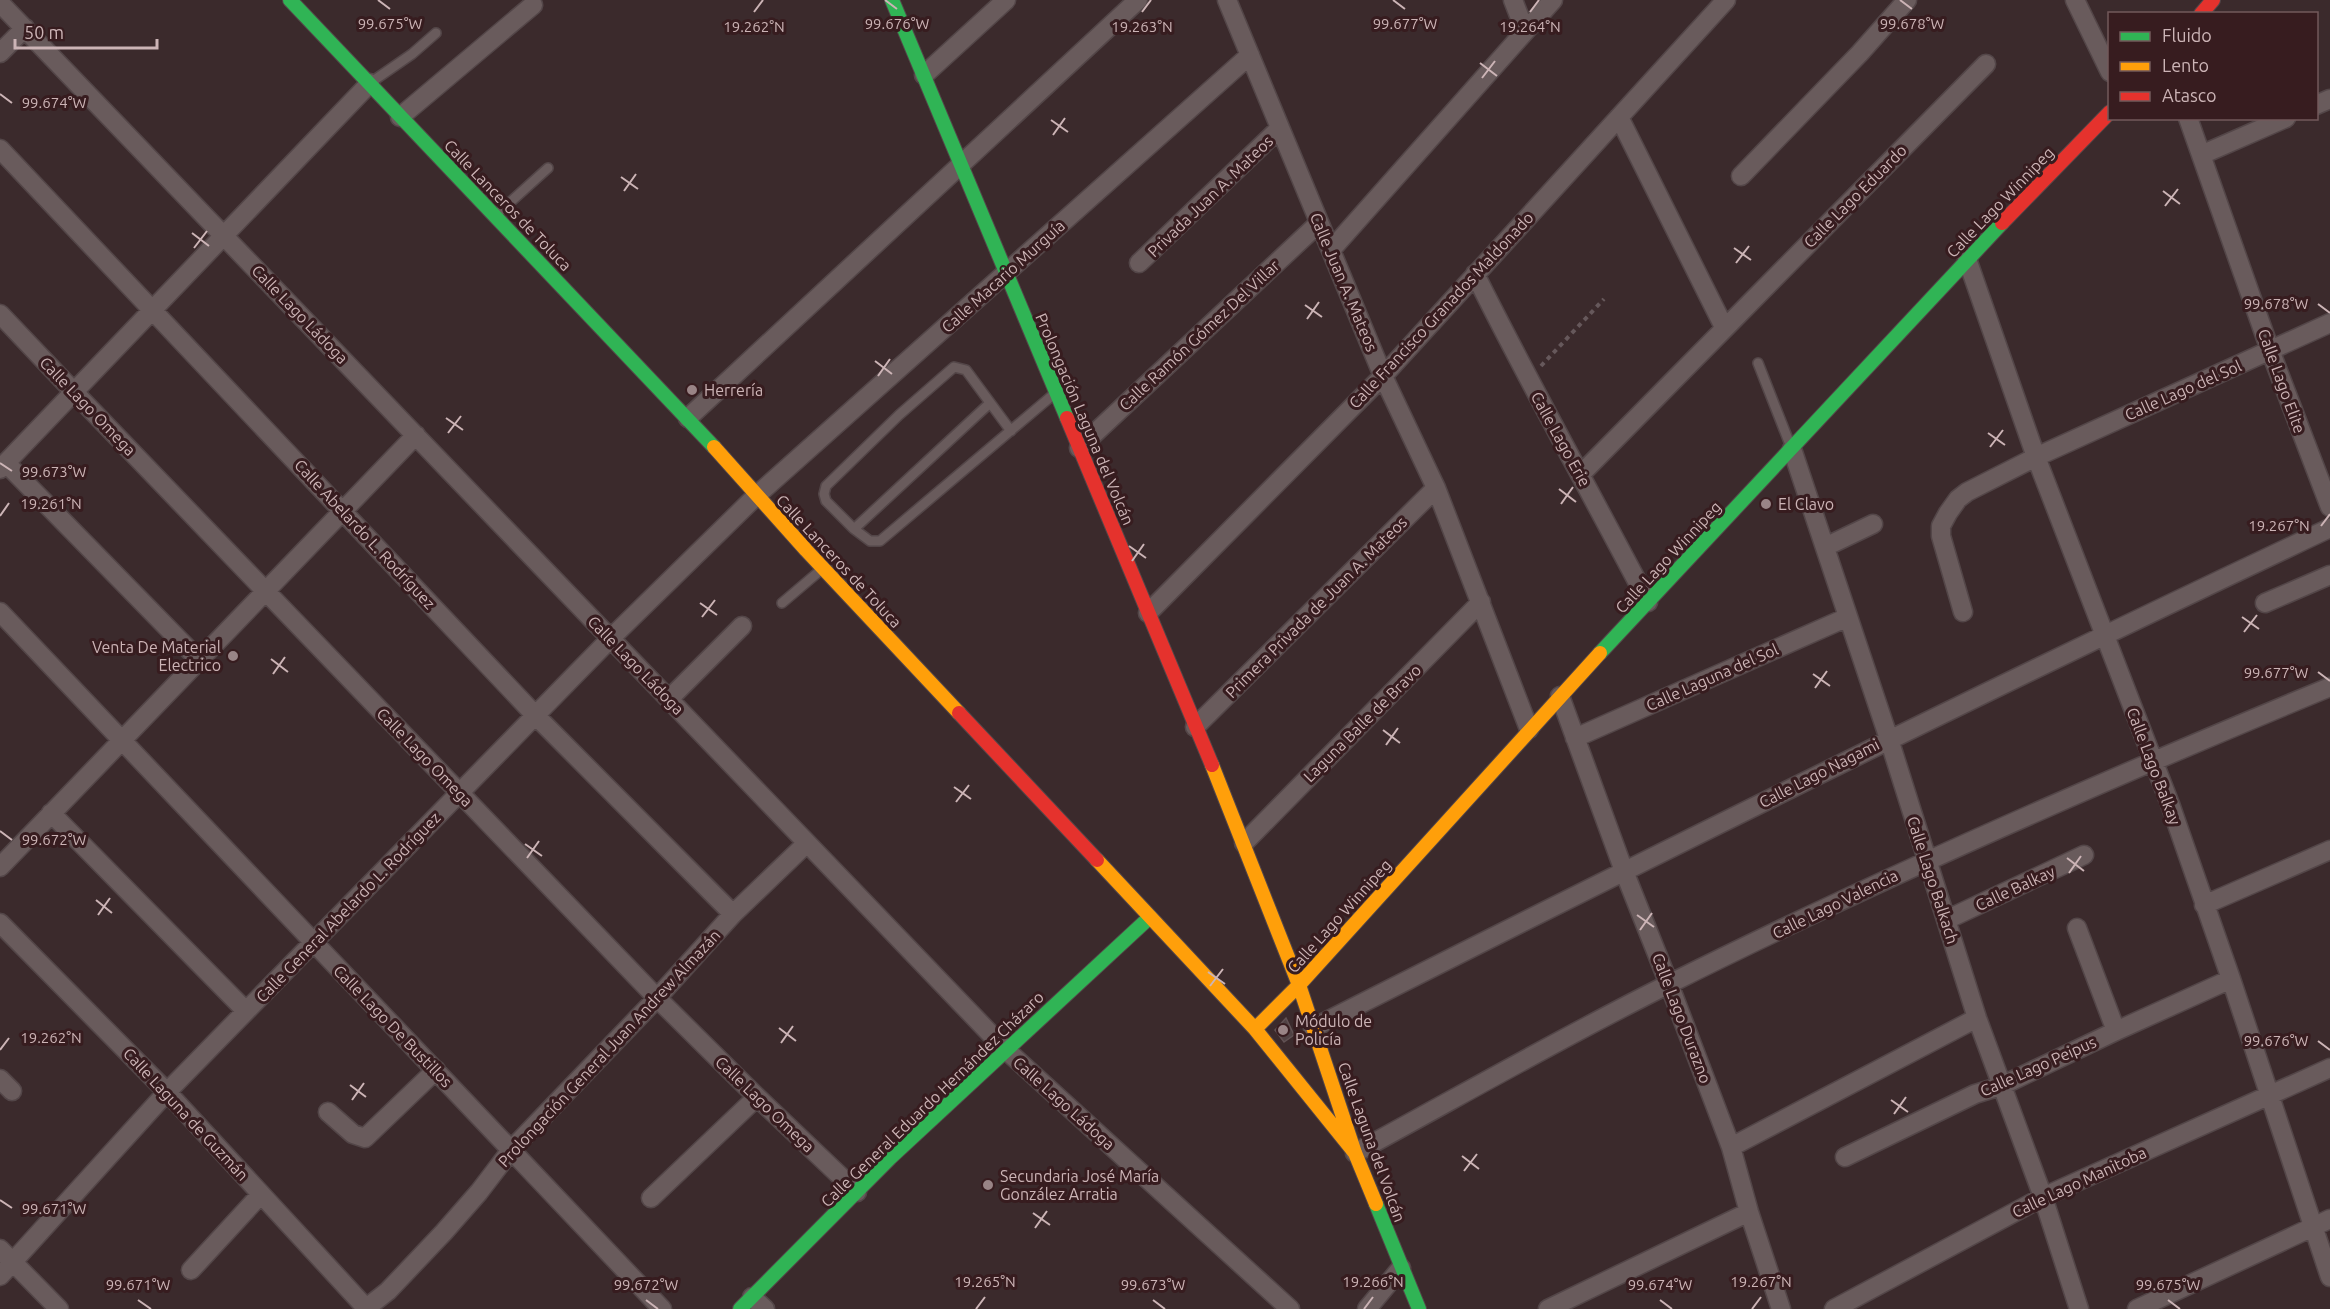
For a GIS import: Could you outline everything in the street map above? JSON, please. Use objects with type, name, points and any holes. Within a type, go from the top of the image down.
[{"type":"main road","name":"Calle Lanceros de Toluca","points":[[290,0],[688,418],[756,496],[1255,1029],[1355,1153]]},
{"type":"main road","name":"Prolongación Laguna del Volcán","points":[[892,0],[1244,843],[1299,985]]},
{"type":"main road","points":[[2202,12],[2213,0]]},
{"type":"main road","name":"Calle Lago Winnipeg","points":[[1255,1029],[1299,985],[1529,729],[1967,259],[2108,113]]},
{"type":"main road","name":"Calle General Eduardo Hernández Cházaro","points":[[752,1305],[857,1192],[1005,1049],[1149,917]]},
{"type":"main road","name":"Calle Laguna del Volcán","points":[[1299,985],[1355,1153],[1419,1309]]},
{"type":"street","points":[[924,75],[1005,0]]},
{"type":"street","points":[[688,418],[1138,0]]},
{"type":"street","name":"Calle Juan A. Mateos","points":[[1227,0],[1383,376],[1436,488],[1529,729]]},
{"type":"street","points":[[1513,0],[1525,31]]},
{"type":"street","points":[[1331,250],[1553,0]]},
{"type":"street","name":"Calle Francisco Granados Maldonado","points":[[1148,613],[1383,376],[1726,0]]},
{"type":"street","points":[[1741,176],[1860,53],[1907,0]]},
{"type":"street","points":[[2075,0],[2108,70]]},
{"type":"street","name":"Calle Lago Ládoga","points":[[0,3],[1005,1049],[1290,1309]]},
{"type":"street","points":[[400,117],[533,5]]},
{"type":"street","points":[[0,53],[25,27]]},
{"type":"street","name":"Calle Macario Murguía","points":[[756,496],[1250,56]]},
{"type":"street","name":"Calle Lago Eduardo","points":[[1581,474],[1986,64]]},
{"type":"street","points":[[199,660],[3,466],[370,83]]},
{"type":"street","points":[[1619,117],[1724,327]]},
{"type":"street","name":"Calle Lago Elite","points":[[2189,120],[2270,350],[2330,507]]},
{"type":"street","points":[[2201,155],[2281,120]]},
{"type":"street","name":"Privada Juan A. Mateos","points":[[1139,263],[1280,128]]},
{"type":"street","name":"Calle Abelardo L. Rodríguez","points":[[0,149],[535,715],[733,914]]},
{"type":"street","name":"Calle Ramón Gómez Del Villar","points":[[1079,448],[1319,222]]},
{"type":"street","name":"Calle Lago Balkay","points":[[1967,259],[2036,457],[2153,760],[2231,980],[2330,1276]]},
{"type":"street","name":"Calle Lago Erie","points":[[1474,274],[1527,380],[1581,474],[1648,602]]},
{"type":"street","name":"Calle Lago Omega","points":[[0,314],[657,998],[857,1192]]},
{"type":"street","name":"Calle Lago del Sol","points":[[1963,612],[1944,549],[1941,526],[1958,499],[1967,492],[2036,457],[2330,323]]},
{"type":"street","points":[[0,867],[416,435]]},
{"type":"street","name":"Calle Lago Balkach","points":[[1792,449],[1889,739],[1977,1018],[2043,1197],[2079,1309]]},
{"type":"street","name":"Primera Privada de Juan A. Mateos","points":[[1195,727],[1436,488]]},
{"type":"street","name":"Calle General Abelardo L. Rodríguez","points":[[0,1276],[7,1255],[610,638],[756,496]]},
{"type":"street","points":[[1825,547],[1873,524]]},
{"type":"street","name":"Calle Lago Nagami","points":[[1313,1028],[1889,739],[2104,634],[2330,528]]},
{"type":"street","points":[[2265,603],[2330,575]]},
{"type":"street","name":"Laguna Balle de Bravo","points":[[1244,843],[1481,602]]},
{"type":"street","name":"Calle Lago De Bustillos","points":[[0,612],[662,1309]]},
{"type":"street","name":"Calle Laguna del Sol","points":[[1575,738],[1848,617]]},
{"type":"street","points":[[669,699],[742,626]]},
{"type":"street","name":"Calle Lago Valencia","points":[[1355,1153],[1670,984],[1926,860],[2153,760],[2330,687]]},
{"type":"street","name":"Calle Lago Durazno","points":[[1560,696],[1624,871],[1670,984],[1731,1147],[1749,1212],[1781,1309]]},
{"type":"street","points":[[51,813],[246,1011]]},
{"type":"street","name":"Prolongación General Juan Andrew Almazán","points":[[366,1309],[388,1291],[444,1232],[511,1150],[657,998],[733,914],[807,843]]},
{"type":"street","points":[[2204,904],[2330,850]]},
{"type":"street","name":"Calle Balkay","points":[[1946,920],[2084,855]]},
{"type":"street","name":"Calle Laguna de Guzmán","points":[[0,923],[167,1092],[366,1309]]},
{"type":"street","points":[[2077,928],[2116,1031]]},
{"type":"street","name":"Calle Lago Peipus","points":[[1845,1157],[1975,1094],[2001,1086],[2116,1031],[2231,980]]},
{"type":"street","points":[[1731,1147],[1977,1018]]},
{"type":"street","name":"Calle Lago Manitoba","points":[[1834,1309],[2043,1197],[2330,1068]]},
{"type":"street","points":[[328,1112],[353,1134],[365,1137],[436,1070]]},
{"type":"street","points":[[651,1198],[757,1097]]},
{"type":"street","points":[[191,1270],[261,1194]]},
{"type":"street","points":[[1548,1309],[1749,1212]]},
{"type":"street","points":[[2137,1309],[2330,1219]]},
{"type":"street","points":[[7,1255],[59,1309]]},
{"type":"street","points":[[1367,1309],[1401,1268]]},
{"type":"lane","points":[[370,83],[412,54],[436,33]]},
{"type":"lane","points":[[495,216],[548,168]]},
{"type":"lane","points":[[1758,363],[1792,449]]},
{"type":"lane","points":[[1011,430],[966,370],[954,367],[826,486],[824,494],[826,501],[854,529],[870,541],[880,541],[1056,392]]},
{"type":"lane","points":[[854,529],[990,403]]},
{"type":"lane","points":[[782,603],[824,568]]},
{"type":"path","points":[[1527,380],[1604,299]]},
{"type":"building","name":"Módulo de Policía","points":[[1286,1018],[1294,1035],[1284,1042],[1275,1030]]},
{"type":"traffic: fast","points":[[290,0],[714,447]]},
{"type":"traffic: fast","points":[[892,0],[1067,418]]},
{"type":"traffic: fast","points":[[1600,653],[2002,223]]},
{"type":"traffic: fast","points":[[740,1309],[890,1158],[1150,917]]},
{"type":"traffic: fast","points":[[1376,1204],[1419,1309]]},
{"type":"traffic: slow","points":[[714,447],[806,550],[959,713]]},
{"type":"traffic: slow","points":[[1255,1029],[1299,985],[1600,653]]},
{"type":"traffic: slow","points":[[1212,765],[1299,985],[1355,1153],[1376,1204]]},
{"type":"traffic: slow","points":[[1097,860],[1255,1029],[1355,1153]]},
{"type":"traffic: jam","points":[[2203,12],[2213,0]]},
{"type":"traffic: jam","points":[[2002,223],[2108,114]]},
{"type":"traffic: jam","points":[[1067,418],[1212,765]]},
{"type":"traffic: jam","points":[[959,713],[1097,860]]},
{"type":"place","name":"Herrería","points":[[692,390]]},
{"type":"place","name":"El Clavo","points":[[1766,504]]},
{"type":"place","name":"Venta De Material Electrico","points":[[233,656]]},
{"type":"place","name":"Módulo de Policía","points":[[1283,1030]]},
{"type":"place","name":"Secundaria José María González Arratia","points":[[988,1185]]}]
